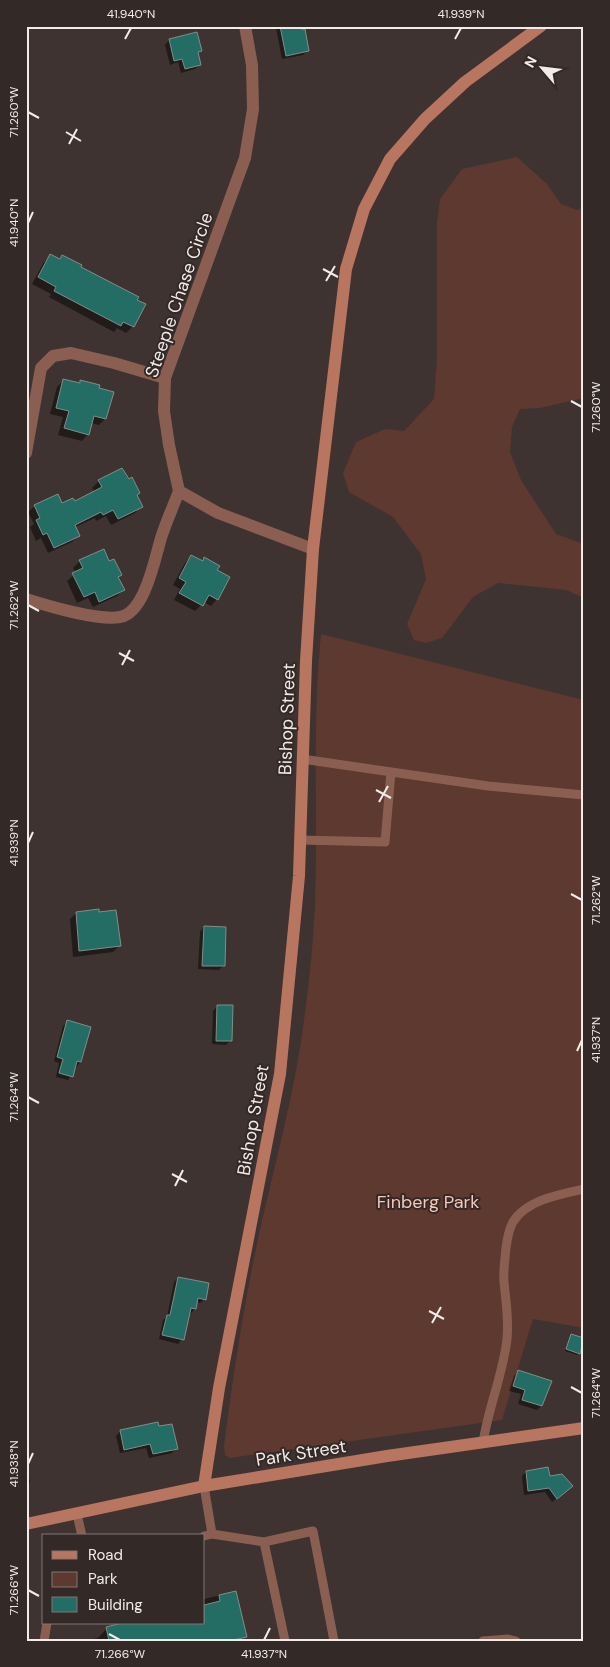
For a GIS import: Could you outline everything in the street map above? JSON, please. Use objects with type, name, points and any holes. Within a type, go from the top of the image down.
[{"type":"street","name":"Steeple Chase Circle","points":[[179,491],[164,410],[165,378],[245,158],[253,109],[252,65],[245,26]]},
{"type":"street","name":"Bishop Street","points":[[204,1486],[219,1388],[280,1074],[295,929],[313,549],[346,269],[364,209],[390,159],[425,119],[465,82],[541,26]]},
{"type":"street","points":[[26,454],[41,368],[53,356],[71,353],[165,378]]},
{"type":"street","points":[[26,599],[48,606],[92,615],[122,617],[136,606],[147,589],[162,536],[179,491],[218,513],[313,549]]},
{"type":"street","name":"Park Street","points":[[26,1524],[204,1486],[387,1456],[584,1428]]},
{"type":"lane","points":[[302,760],[488,786],[584,795]]},
{"type":"lane","points":[[300,840],[384,842],[390,772]]},
{"type":"lane","points":[[483,1443],[486,1424],[505,1355],[509,1321],[504,1263],[507,1241],[513,1222],[531,1206],[548,1198],[584,1189]]},
{"type":"lane","points":[[204,1486],[208,1535],[264,1542],[313,1532],[334,1641]]},
{"type":"lane","points":[[77,1514],[82,1534]]},
{"type":"lane","points":[[264,1542],[285,1641]]},
{"type":"lane","points":[[44,1641],[47,1624]]},
{"type":"lane","points":[[483,1641],[508,1639],[516,1641]]},
{"type":"green space","points":[[517,157],[547,184],[561,204],[577,210],[584,208],[584,398],[540,408],[520,409],[512,427],[510,452],[521,480],[556,534],[584,544],[584,598],[566,590],[498,583],[473,597],[442,638],[426,643],[414,640],[407,624],[426,579],[421,554],[393,517],[349,492],[343,473],[356,442],[385,429],[404,431],[434,399],[437,359],[437,222],[440,199],[462,169]]},
{"type":"green space","name":"Finberg Park","points":[[321,634],[584,700],[584,1328],[533,1319],[502,1420],[230,1458],[225,1455],[224,1446],[241,1331],[253,1263],[289,1107],[301,1044],[308,986],[315,906],[316,736]]},
{"type":"building","points":[[280,26],[301,26],[301,29],[305,29],[309,51],[286,56]]},
{"type":"building","points":[[197,32],[202,51],[198,52],[201,65],[185,69],[182,59],[174,61],[169,39]]},
{"type":"building","points":[[50,254],[60,259],[62,255],[139,297],[137,300],[146,304],[134,327],[123,322],[121,326],[54,291],[56,287],[38,277]]},
{"type":"building","points":[[63,379],[80,383],[80,380],[100,385],[99,388],[114,392],[106,419],[94,416],[89,435],[64,428],[69,411],[56,408]]},
{"type":"building","points":[[122,468],[129,479],[132,477],[140,493],[137,495],[143,507],[118,519],[113,510],[103,515],[101,512],[75,525],[80,536],[54,548],[47,533],[43,535],[36,520],[40,518],[34,505],[58,494],[62,503],[73,498],[75,501],[102,487],[98,480]]},
{"type":"building","points":[[104,549],[109,561],[114,559],[122,575],[118,577],[125,590],[99,602],[95,592],[84,597],[72,573],[83,568],[79,560]]},
{"type":"building","points":[[191,555],[203,561],[204,557],[220,566],[217,570],[230,577],[218,600],[209,595],[203,606],[179,593],[186,582],[179,578]]},
{"type":"building","points":[[99,909],[99,912],[116,910],[121,946],[79,951],[76,912]]},
{"type":"building","points":[[204,926],[226,927],[225,966],[202,966]]},
{"type":"building","points":[[217,1005],[233,1005],[232,1041],[216,1041]]},
{"type":"building","points":[[67,1020],[91,1027],[81,1062],[77,1061],[73,1077],[59,1073],[63,1059],[57,1057]]},
{"type":"building","points":[[178,1277],[209,1283],[206,1300],[198,1298],[196,1309],[191,1308],[184,1340],[162,1335],[167,1315],[170,1315]]},
{"type":"building","points":[[571,1334],[584,1338],[580,1354],[566,1349]]},
{"type":"building","points":[[518,1370],[552,1381],[542,1406],[522,1400],[525,1390],[513,1386]]},
{"type":"building","points":[[158,1422],[159,1426],[172,1424],[178,1449],[153,1454],[150,1444],[124,1450],[120,1430]]},
{"type":"building","points":[[548,1467],[550,1476],[562,1474],[573,1486],[557,1499],[549,1488],[528,1491],[526,1471]]},
{"type":"building","points":[[236,1591],[247,1637],[229,1641],[109,1641],[106,1627],[118,1624],[205,1624],[205,1605],[220,1601],[219,1595]]}]
